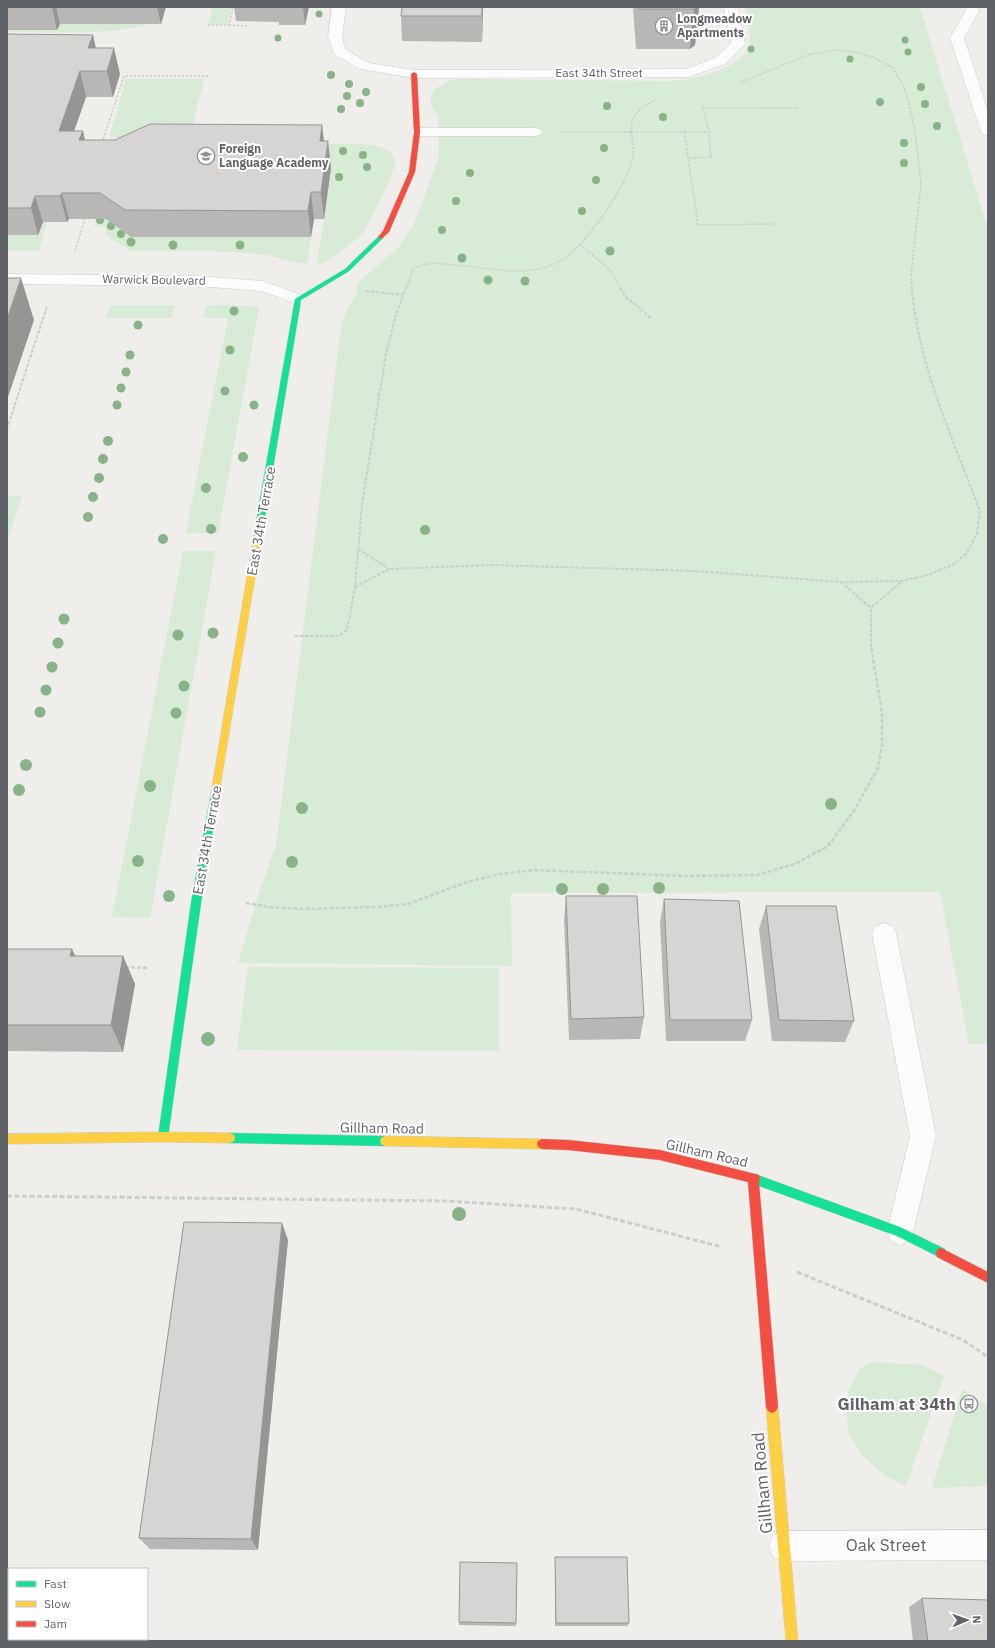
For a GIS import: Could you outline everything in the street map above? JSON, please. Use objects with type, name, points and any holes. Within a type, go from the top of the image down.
[{"type":"street","points":[[298,299],[347,270],[386,232],[412,172],[417,132],[414,74],[365,66],[339,51],[335,36],[339,7]]},
{"type":"street","name":"East 34th Street","points":[[414,74],[688,73],[720,61],[738,44],[731,7]]},
{"type":"street","points":[[988,11],[972,9],[957,38],[988,132]]},
{"type":"street","points":[[417,132],[535,132]]},
{"type":"street","name":"Warwick Boulevard","points":[[7,279],[198,281],[263,286],[298,299]]},
{"type":"street","name":"East 34th Terrace","points":[[163,1137],[196,903],[298,299]]},
{"type":"street","points":[[884,933],[923,1136],[900,1232]]},
{"type":"street","name":"Gillham Road","points":[[7,1139],[163,1137],[568,1145],[660,1155],[753,1178],[900,1232],[988,1278]]},
{"type":"street","name":"Gillham Road","points":[[753,1178],[792,1641]]},
{"type":"street","name":"Oak Street","points":[[784,1546],[988,1545]]},
{"type":"path","points":[[229,25],[234,7]]},
{"type":"path","points":[[208,25],[247,26]]},
{"type":"path","points":[[355,587],[389,569],[492,565],[694,571],[841,582],[901,581],[934,572],[954,564],[968,553],[977,533],[980,511],[925,363],[914,314],[911,276],[921,184],[914,126],[905,89],[892,68],[873,57],[854,52],[835,50],[817,52],[808,55],[735,85]]},
{"type":"path","points":[[100,149],[124,76],[209,76]]},
{"type":"path","points":[[295,636],[338,636],[345,633],[347,630],[355,587],[362,504],[382,378],[396,314],[413,269],[416,265],[441,264],[489,270],[538,270],[553,266],[565,259],[590,234],[622,186],[630,168],[634,149],[632,122],[642,109],[652,102],[659,100]]},
{"type":"path","points":[[689,158],[712,157],[710,152],[709,132],[703,108],[798,108]]},
{"type":"path","points":[[535,132],[709,132]]},
{"type":"path","points":[[684,132],[689,158],[697,225],[773,224]]},
{"type":"path","points":[[74,254],[85,219]]},
{"type":"path","points":[[580,244],[611,271],[625,296],[652,319]]},
{"type":"path","points":[[365,291],[403,296]]},
{"type":"path","points":[[7,430],[48,302]]},
{"type":"path","points":[[358,549],[389,569]]},
{"type":"path","points":[[246,904],[270,908],[304,909],[377,907],[408,904],[467,882],[500,874],[534,870],[694,876],[757,874],[795,864],[828,846],[855,809],[878,768],[882,745],[882,713],[870,641],[871,608],[901,581]]},
{"type":"path","points":[[841,582],[871,608]]},
{"type":"path","points":[[124,967],[148,968]]},
{"type":"path","points":[[7,1196],[446,1201],[576,1209],[759,1256],[963,1340],[988,1356]]},
{"type":"green space","points":[[212,7],[232,7],[227,24],[208,24]]},
{"type":"green space","points":[[745,7],[920,7],[988,229],[988,1044],[969,1044],[940,892],[511,893],[512,966],[238,963],[258,895],[276,847],[341,328],[347,310],[357,294],[356,284],[398,248],[415,222],[439,156],[438,115],[433,109],[431,97],[437,87],[456,79],[669,81],[700,77],[734,63],[746,53],[749,47],[750,37]]},
{"type":"green space","points":[[60,24],[147,24],[131,28],[96,32],[7,32],[7,30],[57,30]]},
{"type":"green space","points":[[126,79],[204,79],[190,138],[109,138]]},
{"type":"green space","points":[[310,144],[373,145],[388,151],[393,156],[395,161],[387,187],[366,228],[342,251],[320,264],[317,263],[324,219]]},
{"type":"green space","points":[[96,219],[106,219],[131,237],[311,237],[308,262],[300,263],[267,255],[250,253],[128,251],[128,249],[105,235],[106,229],[102,226],[94,226]]},
{"type":"green space","points":[[43,222],[47,222],[39,251],[7,251],[7,235],[38,235]]},
{"type":"green space","points":[[110,305],[175,305],[172,318],[106,318]]},
{"type":"green space","points":[[206,305],[252,306],[259,308],[218,533],[186,533],[228,318],[203,318]]},
{"type":"green space","points":[[7,496],[22,496],[7,543]]},
{"type":"green space","points":[[183,551],[216,551],[150,918],[112,917]]},
{"type":"green space","points":[[248,967],[499,968],[499,1051],[237,1050]]},
{"type":"green space","points":[[874,1362],[922,1365],[944,1376],[906,1486],[882,1474],[863,1456],[849,1435],[846,1412],[849,1389],[860,1368]]},
{"type":"green space","points":[[962,1389],[988,1406],[988,1486],[932,1488]]},
{"type":"building","points":[[402,7],[482,7],[482,16],[401,16]]},
{"type":"building","points":[[639,7],[697,7],[694,9],[639,9]]},
{"type":"building","points":[[7,34],[93,35],[88,48],[114,48],[107,71],[80,71],[59,131],[83,131],[79,140],[115,140],[150,124],[322,125],[320,141],[328,141],[321,192],[311,192],[308,211],[125,210],[100,193],[62,193],[60,196],[35,196],[31,208],[7,208]]},
{"type":"building","points":[[7,278],[21,278],[7,319]]},
{"type":"building","points":[[566,896],[637,896],[644,1017],[571,1019]]},
{"type":"building","points":[[664,899],[739,901],[752,1020],[670,1020]]},
{"type":"building","points":[[766,906],[836,906],[854,1021],[779,1020]]},
{"type":"building","points":[[7,949],[72,949],[70,956],[123,956],[111,1025],[7,1025]]},
{"type":"building","points":[[184,1222],[282,1223],[251,1539],[139,1538]]},
{"type":"building","points":[[555,1557],[627,1557],[629,1623],[556,1623]]},
{"type":"building","points":[[460,1562],[517,1563],[516,1623],[459,1622]]},
{"type":"building","points":[[922,1598],[988,1600],[988,1641],[928,1641]]},
{"type":"traffic: fast","points":[[261,517],[298,299],[347,270],[381,237]]},
{"type":"traffic: fast","points":[[163,1137],[196,903],[215,793]]},
{"type":"traffic: fast","points":[[230,1138],[385,1141]]},
{"type":"traffic: fast","points":[[755,1179],[900,1232],[941,1253]]},
{"type":"traffic: slow","points":[[215,793],[261,517]]},
{"type":"traffic: slow","points":[[7,1139],[163,1137],[230,1138]]},
{"type":"traffic: slow","points":[[385,1141],[542,1144]]},
{"type":"traffic: slow","points":[[772,1407],[792,1641]]},
{"type":"traffic: jam","points":[[381,237],[386,232],[412,172],[417,132],[414,74]]},
{"type":"traffic: jam","points":[[542,1144],[568,1145],[660,1155],[755,1179]]},
{"type":"traffic: jam","points":[[753,1178],[772,1407]]},
{"type":"traffic: jam","points":[[941,1253],[988,1278]]},
{"type":"place","name":"Longmeadow Apartments","points":[[664,26]]},
{"type":"place","name":"Foreign Language Academy","points":[[206,156]]},
{"type":"place","name":"Gilham at 34th","points":[[969,1404]]}]
